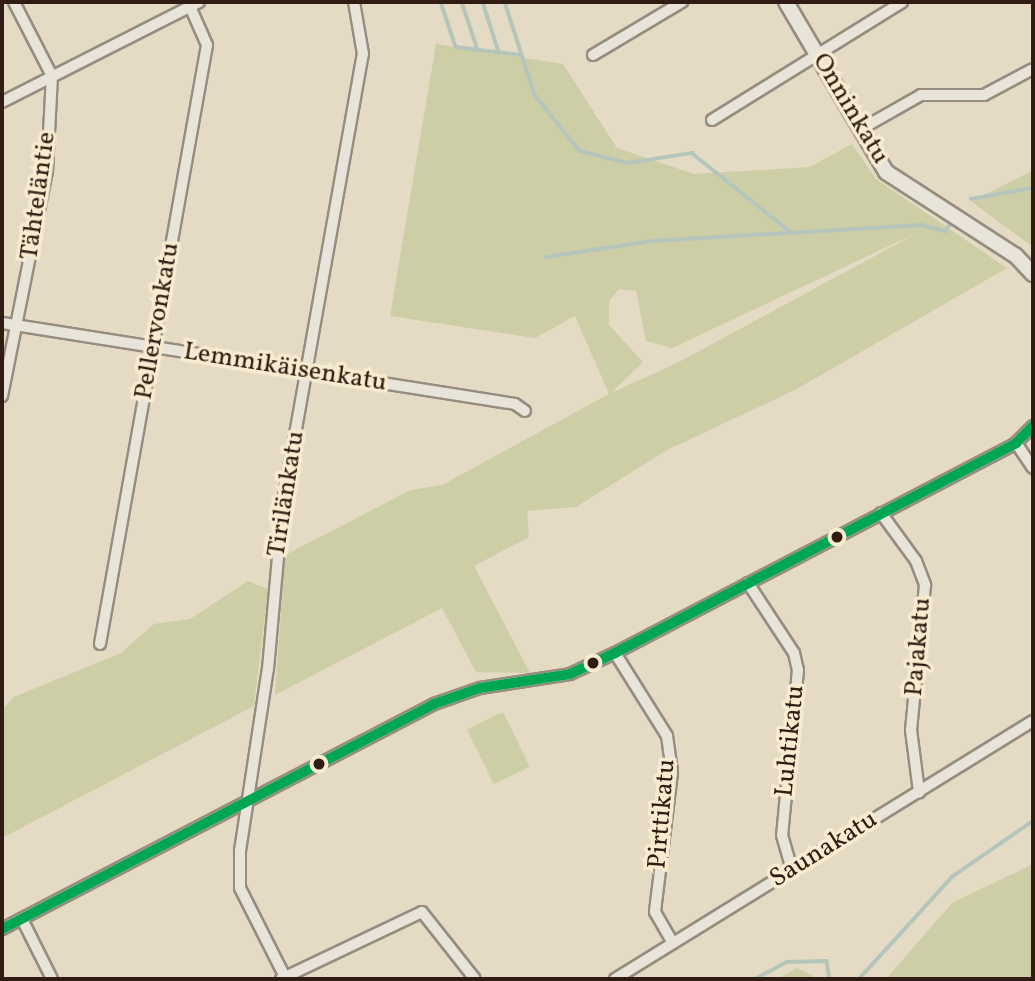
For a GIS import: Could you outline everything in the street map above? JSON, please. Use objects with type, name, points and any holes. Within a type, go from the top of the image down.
[{"type":"street","points":[[14,2],[52,76]]},
{"type":"street","name":"Tirilänkatu","points":[[284,979],[240,888],[247,803],[268,669],[283,502],[363,54],[354,2]]},
{"type":"street","points":[[593,55],[682,2]]},
{"type":"street","name":"Onninkatu","points":[[786,2],[886,172],[1016,256],[1033,274]]},
{"type":"street","points":[[712,120],[902,2]]},
{"type":"street","points":[[2,102],[192,3]]},
{"type":"street","name":"Pellervonkatu","points":[[100,643],[207,45],[192,3]]},
{"type":"street","points":[[861,129],[921,95],[984,95],[1033,69]]},
{"type":"street","name":"Tähteläntie","points":[[2,397],[47,171],[52,76]]},
{"type":"street","name":"Lemmikäisenkatu","points":[[2,323],[515,404],[525,411]]},
{"type":"street","points":[[2,929],[434,704],[480,688],[570,674],[615,653],[1016,443],[1033,426]]},
{"type":"street","points":[[1016,443],[1033,468]]},
{"type":"street","name":"Pajakatu","points":[[881,513],[916,561],[925,585],[911,730],[919,792]]},
{"type":"street","name":"Luhtikatu","points":[[748,583],[794,653],[798,670],[782,835],[792,870]]},
{"type":"street","name":"Pirttikatu","points":[[615,653],[667,736],[672,773],[655,912],[673,943]]},
{"type":"street","name":"Saunakatu","points":[[615,979],[1033,721]]},
{"type":"street","points":[[284,979],[422,912],[475,979]]},
{"type":"street","points":[[22,919],[52,979]]},
{"type":"green space","points":[[436,44],[563,64],[617,148],[694,174],[810,167],[852,144],[876,179],[1007,268],[795,390],[667,450],[576,507],[527,511],[529,537],[474,566],[530,673],[476,672],[442,608],[275,695],[285,555],[411,490],[442,485],[609,394],[575,316],[535,338],[390,316]],"holes":[[[921,231],[677,363],[611,393],[643,362],[609,325],[609,301],[619,289],[636,291],[646,341],[672,348]]]},
{"type":"green space","points":[[1033,170],[1033,247],[972,202]]},
{"type":"green space","points":[[248,581],[268,589],[254,706],[2,838],[2,710],[14,697],[121,653],[154,624],[190,619]]},
{"type":"green space","points":[[503,712],[530,767],[494,784],[467,730]]},
{"type":"green space","points":[[1033,864],[1033,979],[886,979],[952,903]]},
{"type":"green space","points":[[797,968],[819,979],[778,979]]},
{"type":"waterway","points":[[441,2],[456,47],[519,55]]},
{"type":"waterway","points":[[462,2],[478,50]]},
{"type":"waterway","points":[[483,2],[499,52]]},
{"type":"waterway","points":[[505,2],[535,95],[580,151],[628,163],[692,153],[792,233]]},
{"type":"waterway","points":[[971,199],[1033,188]]},
{"type":"waterway","points":[[546,257],[652,241],[922,225],[945,231],[950,225]]},
{"type":"waterway","points":[[859,979],[952,877],[1033,821]]},
{"type":"waterway","points":[[755,979],[787,962],[827,961],[830,979]]},
{"type":"transit line","points":[[2,929],[434,704],[480,688],[570,674],[615,653],[1016,443],[1033,426]]}]
